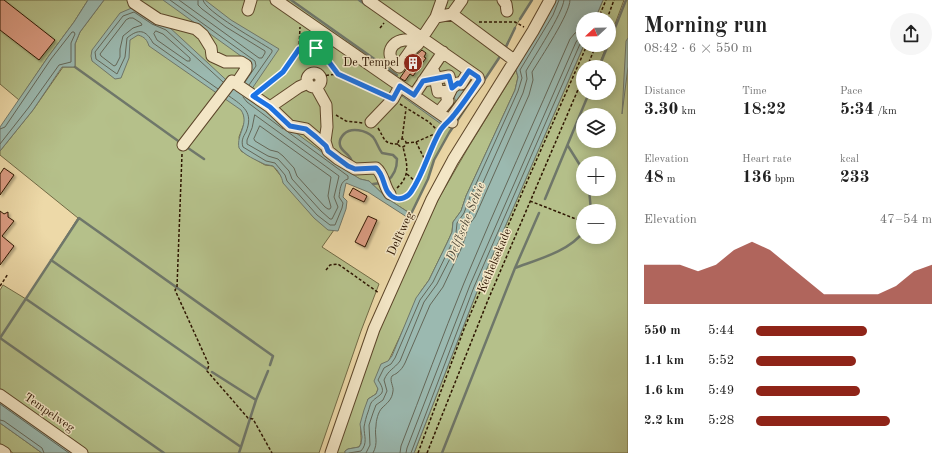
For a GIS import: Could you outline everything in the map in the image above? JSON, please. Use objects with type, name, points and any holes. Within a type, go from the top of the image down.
[{"type":"street","points":[[133,0],[134,3],[158,19],[196,29],[203,35],[211,48],[212,56],[226,62],[241,62],[246,65],[246,69],[235,84],[183,146]]},
{"type":"street","points":[[276,0],[450,120],[479,80],[478,77],[443,52],[420,41],[368,0]]},
{"type":"street","points":[[420,41],[436,17],[442,0]]},
{"type":"street","points":[[436,17],[452,14],[462,0]]},
{"type":"street","points":[[503,0],[506,4],[507,11]]},
{"type":"street","name":"Delftweg","points":[[331,453],[369,340],[421,222],[452,160],[532,32],[550,0]]},
{"type":"street","points":[[452,14],[502,53],[514,60]]},
{"type":"street","points":[[414,95],[443,52]]},
{"type":"street","points":[[433,67],[438,92],[451,89]]},
{"type":"street","points":[[439,112],[448,101],[447,98],[451,89],[458,83],[460,84],[469,71]]},
{"type":"street","points":[[270,107],[299,86],[320,83],[322,76]]},
{"type":"street","points":[[423,81],[435,78]]},
{"type":"street","points":[[235,84],[270,107],[290,126],[306,129],[326,146],[328,151],[352,168],[376,168],[381,173],[386,187]]},
{"type":"street","points":[[312,85],[326,105],[326,146]]},
{"type":"street","points":[[371,122],[393,99],[400,86]]},
{"type":"street","name":"Tempelweg","points":[[0,395],[82,453]]},
{"type":"street","points":[[0,450],[5,453]]},
{"type":"path","points":[[601,12],[606,0]]},
{"type":"path","points":[[610,12],[614,0]]},
{"type":"path","points":[[251,95],[283,72],[299,49],[300,17]]},
{"type":"path","points":[[380,28],[385,21]]},
{"type":"path","points":[[474,22],[515,22],[532,32]]},
{"type":"path","points":[[299,49],[316,48],[323,54],[338,74],[393,99],[406,109],[429,122],[439,132]]},
{"type":"path","points":[[418,453],[464,330],[522,193],[585,52]]},
{"type":"path","points":[[322,76],[338,74]]},
{"type":"path","name":"Kethelsekade","points":[[427,453],[530,201],[576,94]]},
{"type":"path","points":[[386,187],[400,186],[407,174],[403,148],[398,144],[399,140],[402,139],[406,109]]},
{"type":"path","points":[[386,187],[394,198],[406,197],[411,193],[439,132],[446,122],[450,120]]},
{"type":"path","points":[[406,143],[416,142],[439,132]]},
{"type":"path","points":[[402,139],[405,140],[406,143]]},
{"type":"path","points":[[416,142],[426,163]]},
{"type":"path","points":[[403,148],[406,143]]},
{"type":"path","points":[[183,146],[177,286],[175,290],[209,365],[206,371],[248,418],[253,419],[272,453]]},
{"type":"path","points":[[407,174],[416,182]]},
{"type":"path","points":[[530,201],[576,219]]},
{"type":"path","points":[[326,270],[330,265],[338,264],[378,292]]},
{"type":"path","points":[[0,286],[8,274]]},
{"type":"green space","points":[[0,0],[88,0],[19,100],[0,84]]},
{"type":"green space","points":[[104,0],[532,0],[517,24],[502,53],[449,133],[434,160],[428,179],[411,214],[388,199],[369,181],[360,179],[243,112],[245,121],[239,137],[241,151],[265,165],[273,166],[314,218],[334,230],[322,247],[379,284],[361,331],[319,453],[87,453],[0,392],[0,290],[3,285],[26,299],[78,218],[0,155],[0,151],[33,110],[63,67],[75,67],[75,44],[80,32]]},
{"type":"green space","points":[[603,0],[624,0],[616,21],[616,12],[598,12]]},
{"type":"green space","points":[[626,0],[628,0],[628,453],[414,453],[478,289],[576,63],[576,100],[616,100],[616,60],[602,60],[605,52],[616,52],[616,25]]},
{"type":"green space","points":[[581,52],[604,52],[601,60],[577,60]]},
{"type":"green space","points":[[516,70],[518,77],[515,90],[466,196],[461,211],[453,222],[452,232],[429,280],[421,291],[377,386],[378,389],[376,394],[368,399],[361,428],[360,445],[359,447],[348,449],[345,453],[336,453],[376,337],[419,238],[439,198]]},
{"type":"green space","points":[[0,423],[42,453],[13,453],[0,444]]},
{"type":"water","points":[[88,0],[104,0],[80,32],[75,44],[75,67],[62,67],[33,110],[0,151],[0,127]]},
{"type":"water","points":[[163,0],[205,0],[231,20],[279,49],[247,96],[349,172],[360,179],[369,181],[388,199],[411,214],[410,219],[368,192],[346,183],[343,197],[347,201],[346,209],[338,231],[328,230],[314,218],[283,183],[280,174],[273,166],[264,164],[250,157],[239,148],[239,138],[244,124],[241,110],[149,46],[144,38],[138,35],[130,40],[129,58],[121,78],[115,79],[92,61],[92,50],[120,13],[134,7],[168,26],[236,89],[252,64]]},
{"type":"water","name":"Delftsche Schie","points":[[556,0],[603,0],[598,12],[576,12],[576,52],[581,52],[577,60],[576,60],[576,63],[478,289],[414,453],[345,453],[348,449],[359,447],[361,444],[362,437],[360,424],[368,399],[376,394],[378,389],[374,381],[381,364],[388,361],[392,356],[416,298],[429,280],[447,243],[452,232],[453,222],[461,211],[466,196],[515,90],[518,77],[516,70]]},
{"type":"water","points":[[628,38],[628,67],[622,114],[626,41]]},
{"type":"water","points":[[472,78],[474,80],[450,114],[448,112],[456,101],[454,97],[455,93],[458,89],[463,90]]},
{"type":"water","points":[[403,94],[442,121],[441,124],[402,96]]},
{"type":"water","points":[[0,399],[76,453],[42,453],[0,423]]},
{"type":"building","points":[[0,0],[4,0],[55,40],[39,60],[0,30]]},
{"type":"building","name":"De Tempel","points":[[422,50],[426,53],[424,57],[426,58],[413,76],[410,74],[405,81],[400,78],[416,55]]},
{"type":"building","points":[[4,168],[14,175],[0,195],[0,174]]},
{"type":"building","points":[[353,188],[367,196],[364,202],[349,195]]},
{"type":"building","points":[[0,211],[4,214],[8,212],[8,217],[14,221],[2,236],[14,246],[0,265]]},
{"type":"building","points":[[368,216],[377,220],[365,247],[355,242]]},
{"type":"waterway","points":[[291,0],[397,75]]},
{"type":"waterway","points":[[359,0],[366,5]]},
{"type":"waterway","points":[[520,19],[532,0]]},
{"type":"waterway","points":[[616,25],[626,0]]},
{"type":"waterway","points":[[505,49],[515,28]]},
{"type":"waterway","points":[[602,60],[605,52]]},
{"type":"waterway","points":[[483,82],[501,55]]},
{"type":"waterway","points":[[75,67],[181,143]]},
{"type":"waterway","points":[[411,214],[428,179],[434,160],[449,133],[471,100]]},
{"type":"waterway","points":[[545,199],[586,100]]},
{"type":"waterway","points":[[352,162],[340,145],[341,138],[344,134],[350,131],[363,131],[373,137],[382,153],[393,155],[397,159],[395,171],[387,181]]},
{"type":"waterway","points":[[185,146],[204,159]]},
{"type":"waterway","points":[[568,146],[576,159]]},
{"type":"waterway","points":[[373,184],[381,183]]},
{"type":"waterway","points":[[590,196],[590,204]]},
{"type":"waterway","points":[[442,453],[515,268],[539,213]]},
{"type":"waterway","points":[[164,453],[0,338],[79,218],[273,356],[270,365]]},
{"type":"waterway","points":[[515,268],[561,250],[576,240]]},
{"type":"waterway","points":[[51,260],[207,369]]},
{"type":"waterway","points":[[26,299],[241,447],[256,400],[268,371]]},
{"type":"waterway","points":[[212,372],[256,400]]},
{"type":"waterway","points":[[239,453],[241,447]]},
{"type":"place","name":"De Tempel","points":[[413,63]]},
{"type":"route","points":[[316,48],[331,63],[338,74],[393,99],[400,86],[414,95],[423,81],[449,76],[452,88],[458,83],[460,84],[469,71],[478,77],[479,80],[439,132],[422,172],[411,193],[406,197],[394,198],[386,190],[381,173],[376,168],[355,169],[348,166],[328,151],[326,146],[306,129],[290,126],[270,107],[253,96],[283,72],[299,49],[316,48]]}]
